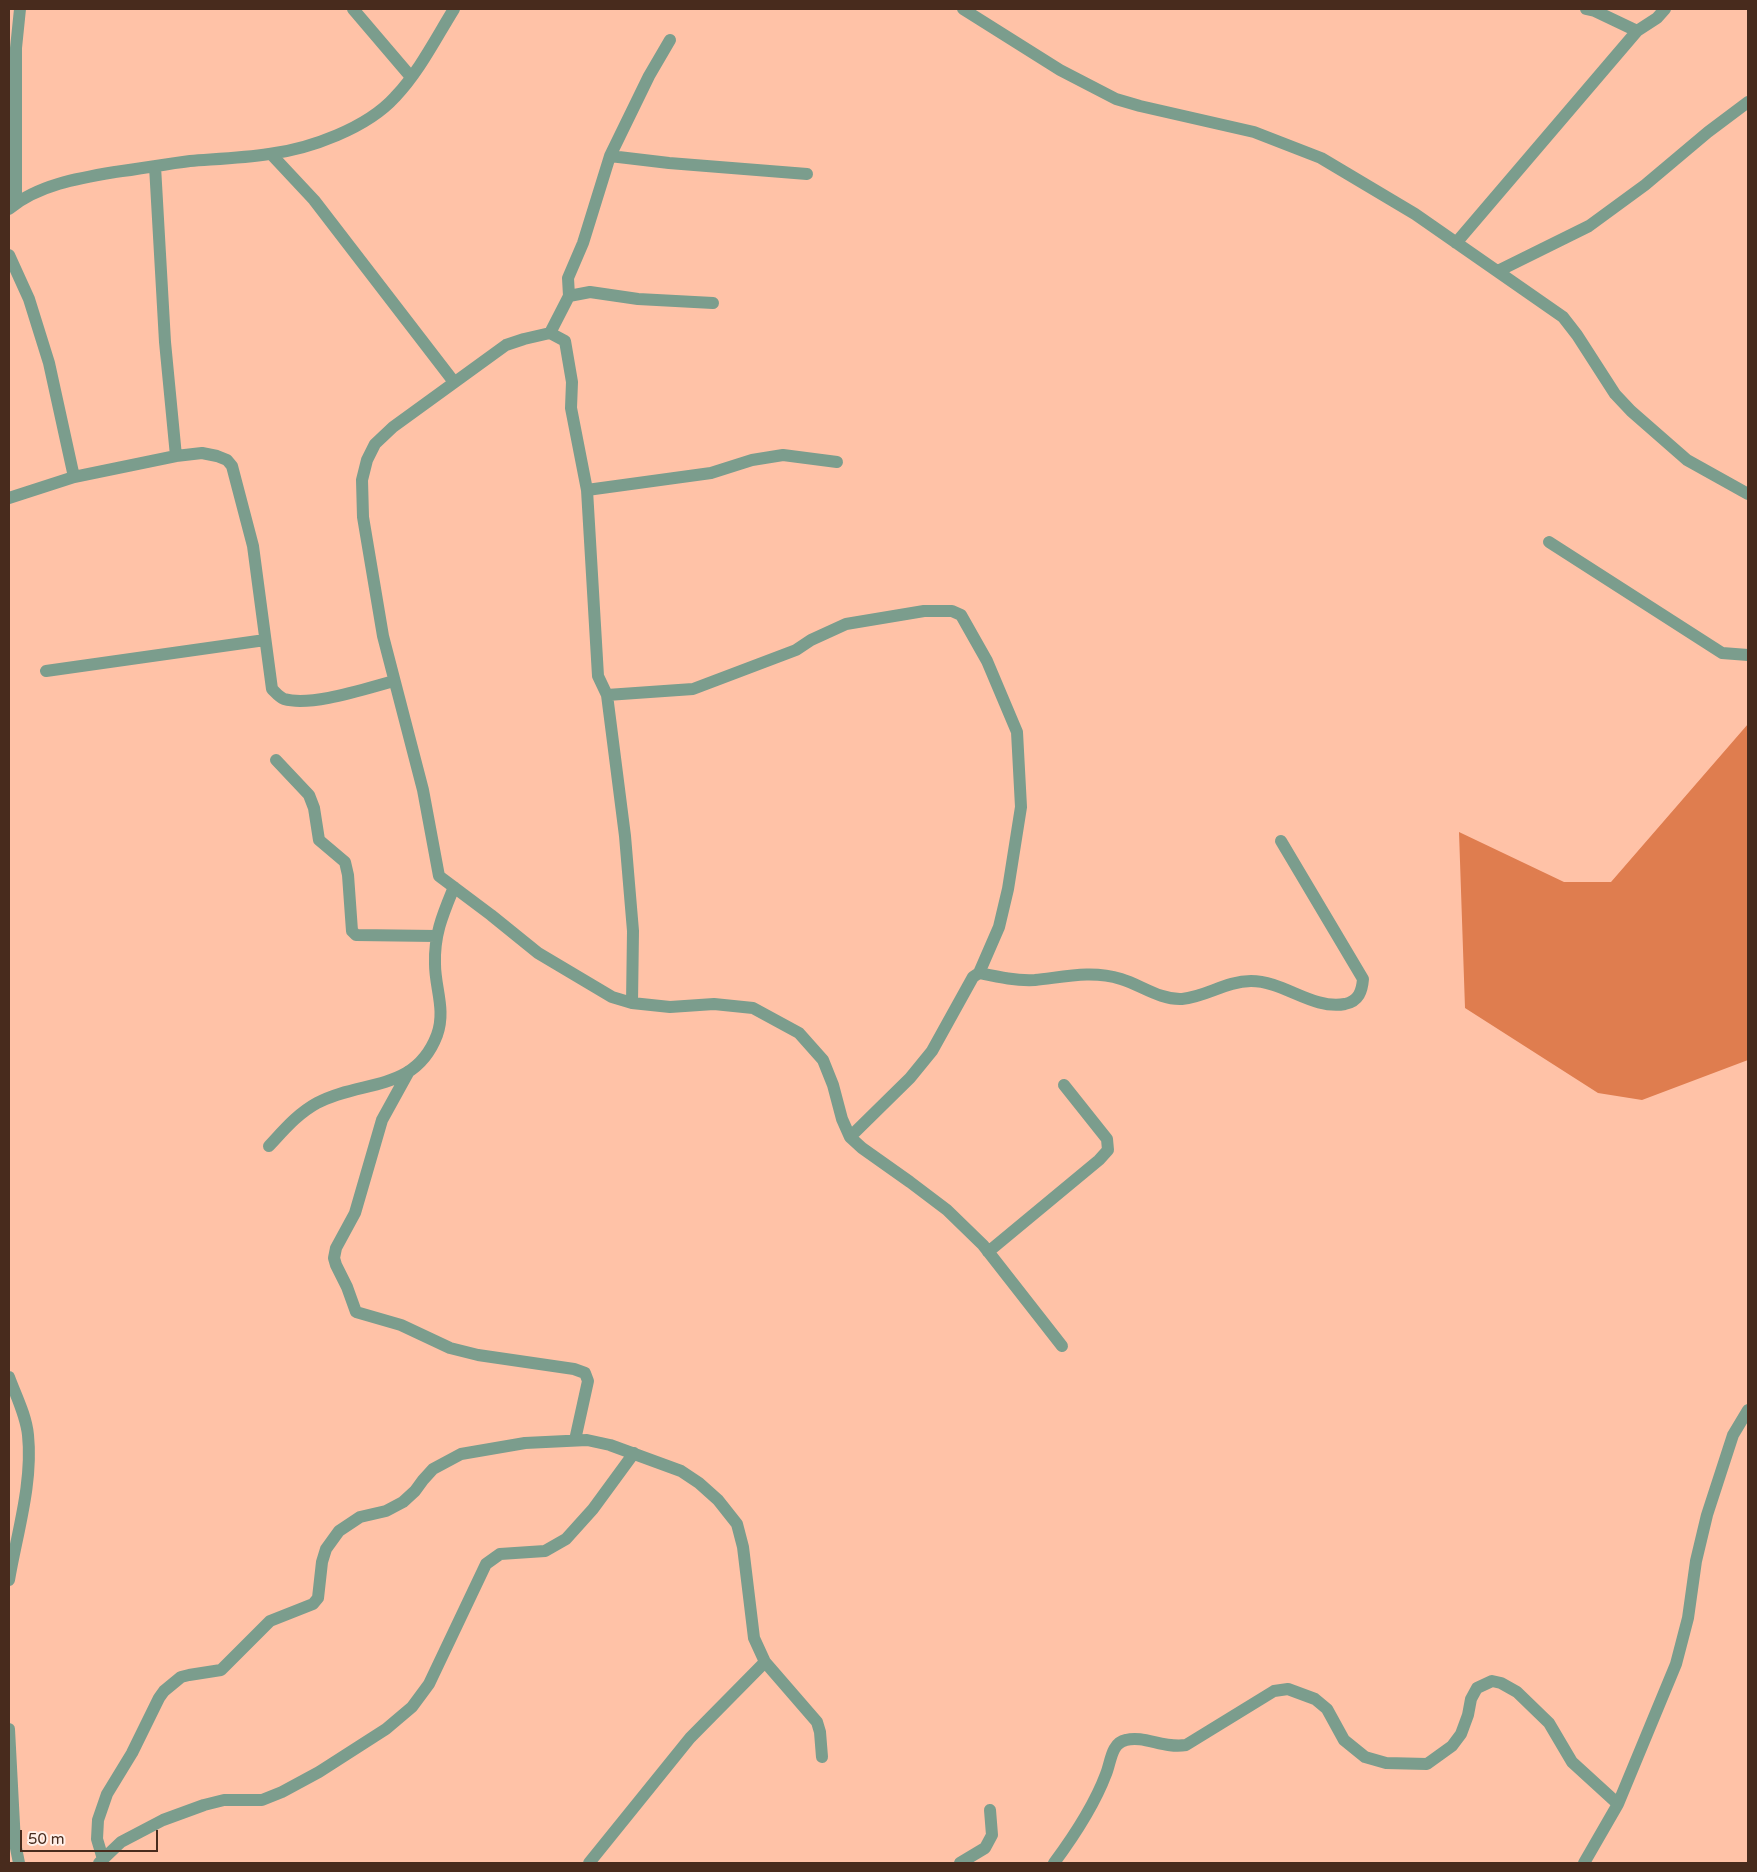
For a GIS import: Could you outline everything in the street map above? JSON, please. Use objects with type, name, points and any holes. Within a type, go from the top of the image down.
[{"type":"street","points":[[13,206],[16,48],[20,9]]},
{"type":"street","points":[[353,9],[411,77]]},
{"type":"street","points":[[13,206],[43,189],[87,177],[155,166],[271,154],[302,147],[341,134],[377,113],[395,98],[411,77],[454,9]]},
{"type":"street","points":[[963,9],[1060,70],[1116,99],[1254,132],[1321,158],[1415,214],[1563,317],[1577,335],[1615,394],[1631,411],[1687,460],[1748,494]]},
{"type":"street","points":[[1586,9],[1595,11],[1637,32]]},
{"type":"street","points":[[1456,243],[1637,32],[1657,18],[1665,9]]},
{"type":"street","points":[[550,333],[569,296],[568,278],[583,243],[610,156],[649,76],[670,40]]},
{"type":"street","points":[[1498,271],[1589,226],[1645,185],[1708,132],[1748,102]]},
{"type":"street","points":[[271,154],[314,200],[454,382]]},
{"type":"street","points":[[610,156],[669,163],[808,174]]},
{"type":"street","points":[[155,166],[165,342],[176,456]]},
{"type":"street","points":[[9,255],[29,299],[49,363],[74,477]]},
{"type":"street","points":[[569,296],[590,292],[638,299],[713,303]]},
{"type":"street","points":[[632,1003],[633,931],[625,836],[607,695],[598,676],[587,490],[571,408],[572,382],[565,341],[550,333],[524,339],[506,346],[393,427],[375,444],[367,460],[362,480],[363,517],[383,636],[423,790],[439,876],[538,953],[612,997],[632,1003],[670,1007],[714,1004],[752,1008],[799,1033],[823,1060],[833,1085],[842,1119],[850,1137],[862,1148],[947,1210],[988,1252],[1062,1346]]},
{"type":"street","points":[[9,498],[74,477],[176,456],[202,453],[227,460],[232,466],[253,546],[272,689],[278,696],[284,699],[315,699],[349,693],[394,681]]},
{"type":"street","points":[[587,490],[711,473],[752,460],[783,455],[837,462]]},
{"type":"street","points":[[1549,542],[1722,653],[1748,655]]},
{"type":"street","points":[[607,695],[693,689],[796,650],[811,640],[846,624],[924,610],[952,611],[961,615],[987,661],[1016,732],[1021,807],[1008,889],[999,927],[979,973],[973,977],[932,1050],[910,1078],[850,1137]]},
{"type":"street","points":[[46,671],[265,640]]},
{"type":"street","points":[[276,760],[309,795],[314,808],[319,840],[345,862],[348,875],[352,931],[356,935],[436,936]]},
{"type":"street","points":[[979,973],[1011,980],[1076,974],[1101,974],[1122,979],[1165,997],[1182,999],[1210,992],[1230,984],[1250,981],[1268,983],[1328,1005],[1346,1004],[1356,1000],[1362,990],[1363,979],[1281,841]]},
{"type":"street","points":[[269,1146],[300,1113],[318,1102],[344,1091],[386,1083],[409,1071],[427,1056],[437,1034],[442,1014],[434,965],[436,936],[454,887]]},
{"type":"street","points":[[409,1071],[382,1120],[355,1213],[336,1248],[334,1258],[336,1265],[347,1287],[356,1312],[401,1325],[450,1348],[478,1355],[574,1369],[585,1373],[588,1382],[575,1440]]},
{"type":"street","points":[[988,1252],[1099,1160],[1108,1150],[1107,1139],[1064,1085]]},
{"type":"street","points":[[9,1377],[28,1434],[29,1465],[9,1580]]},
{"type":"street","points":[[1584,1863],[1618,1804],[1676,1664],[1688,1618],[1696,1561],[1707,1515],[1732,1435],[1748,1410]]},
{"type":"street","points":[[101,1861],[97,1839],[98,1820],[107,1794],[132,1753],[164,1691],[181,1677],[221,1670],[270,1621],[313,1604],[318,1598],[322,1562],[326,1549],[339,1531],[360,1517],[386,1511],[403,1502],[433,1469],[461,1454],[538,1441],[587,1440],[610,1445],[681,1471],[699,1483],[718,1500],[737,1524],[743,1546],[754,1638],[765,1662],[817,1722],[820,1732],[822,1757]]},
{"type":"street","points":[[101,1861],[121,1842],[162,1820],[204,1804],[224,1800],[262,1800],[282,1792],[319,1772],[386,1729],[412,1707],[429,1684],[486,1564],[500,1554],[545,1551],[566,1539],[592,1510],[634,1453]]},
{"type":"street","points":[[589,1863],[690,1738],[765,1662]]},
{"type":"street","points":[[1054,1863],[1070,1842],[1091,1806],[1106,1774],[1114,1748],[1119,1742],[1127,1739],[1142,1740],[1162,1745],[1186,1745],[1274,1692],[1288,1689],[1315,1699],[1327,1709],[1344,1740],[1365,1756],[1386,1763],[1427,1764],[1452,1746],[1461,1734],[1468,1715],[1470,1699],[1477,1688],[1492,1681],[1501,1683],[1517,1692],[1549,1723],[1572,1762],[1618,1804]]},
{"type":"street","points":[[9,1729],[15,1843],[19,1863]]},
{"type":"street","points":[[960,1863],[985,1848],[992,1835],[990,1810]]},
{"type":"shaded area","points":[[1748,724],[1748,1060],[1642,1100],[1598,1093],[1465,1008],[1459,832],[1564,882],[1611,882]]}]
